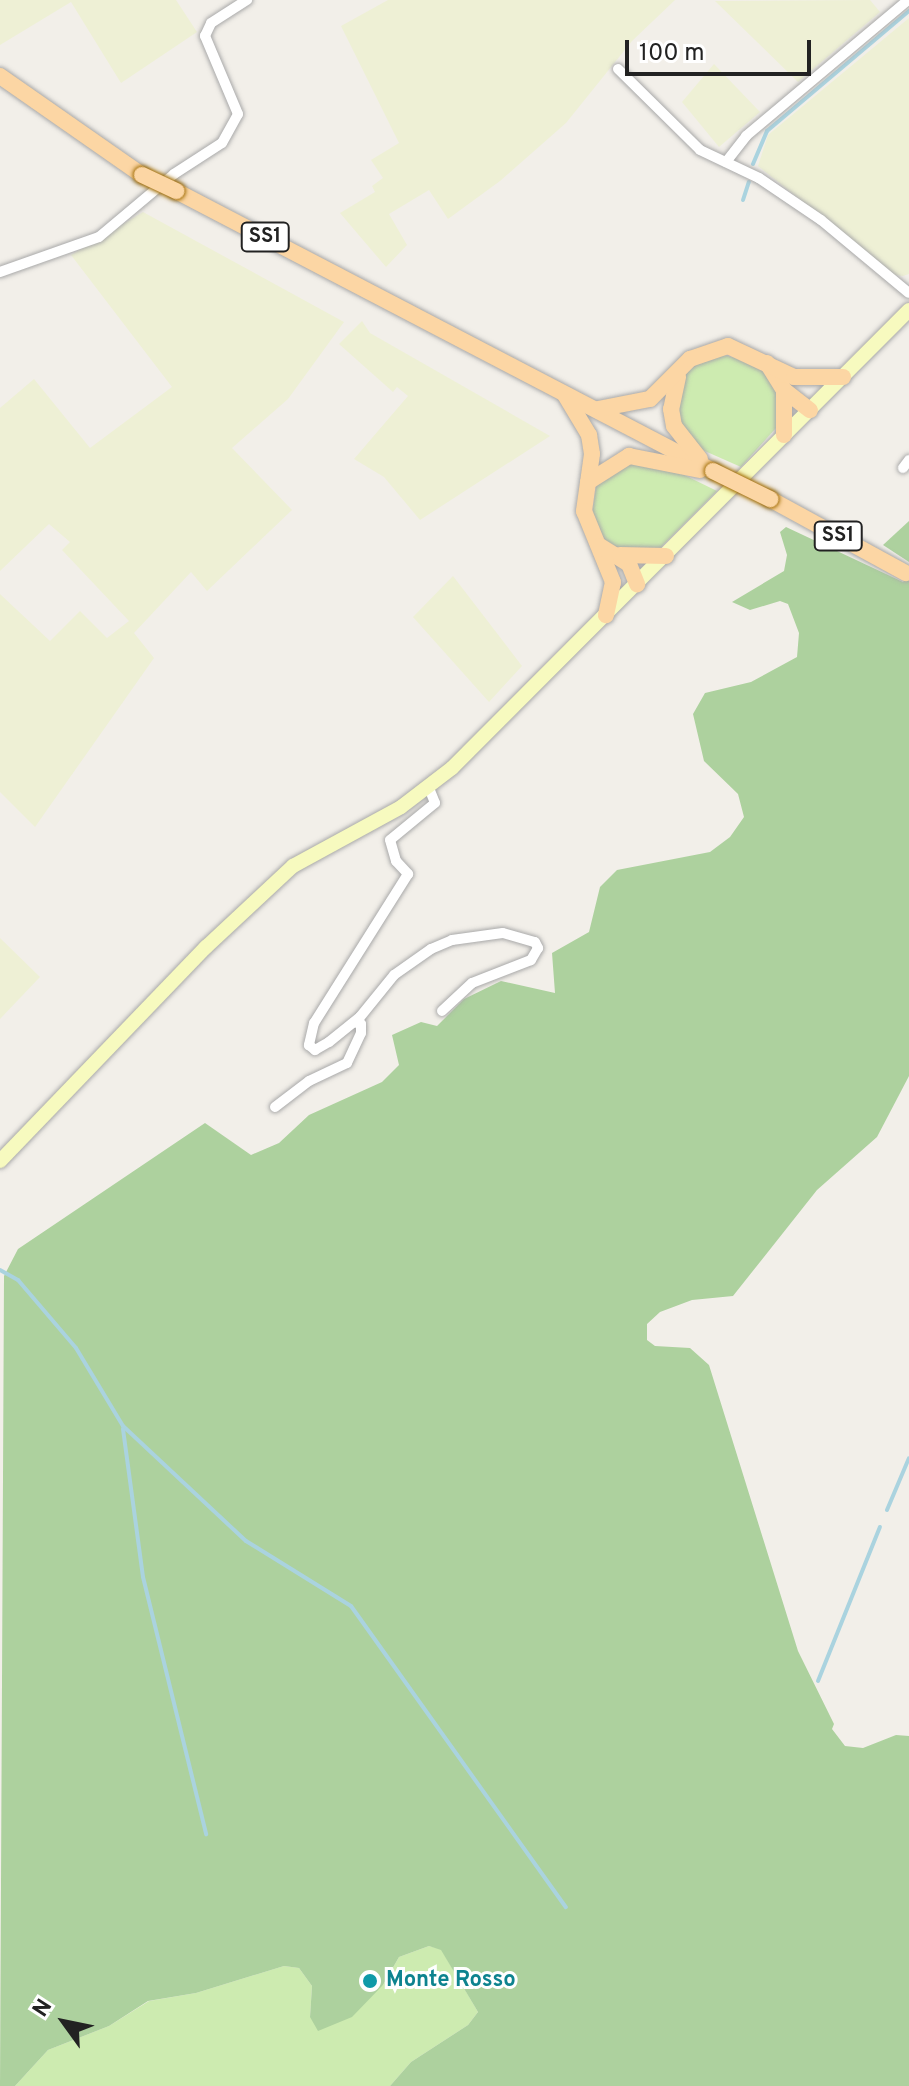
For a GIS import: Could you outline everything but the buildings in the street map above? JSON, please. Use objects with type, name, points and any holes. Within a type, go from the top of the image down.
[{"type":"main road","name":"SS1","points":[[0,76],[67,128],[142,175],[562,390],[906,573]]},
{"type":"main road","points":[[0,1161],[206,947],[293,866],[429,788],[666,556],[909,310]]},
{"type":"main road","points":[[595,410],[650,399],[707,349],[728,346],[766,362],[789,383],[810,410]]},
{"type":"main road","points":[[682,368],[673,387],[674,426],[713,471]]},
{"type":"main road","points":[[789,383],[843,377]]},
{"type":"main road","points":[[784,435],[789,383]]},
{"type":"main road","points":[[562,390],[589,435],[584,511],[600,546],[636,574],[637,584]]},
{"type":"main road","points":[[588,482],[629,456],[713,471]]},
{"type":"main road","points":[[614,559],[666,556]]},
{"type":"main road","points":[[606,615],[614,559]]},
{"type":"street","points":[[0,272],[99,237],[174,174],[222,143],[238,114],[205,36],[211,23],[247,0]]},
{"type":"street","points":[[726,162],[746,136],[908,0]]},
{"type":"street","points":[[618,69],[700,150],[726,162],[821,220],[909,293]]},
{"type":"street","points":[[429,788],[435,803],[390,840],[396,861],[408,874],[314,1023],[309,1045],[320,1049],[354,1022],[394,975],[452,940],[503,933],[535,942],[538,948],[531,960],[472,983],[442,1011]]},
{"type":"street","points":[[275,1107],[309,1081],[347,1063],[361,1033],[361,1024],[354,1022]]},
{"type":"green space","points":[[0,0],[176,0],[197,32],[121,83],[71,2],[0,45]]},
{"type":"green space","points":[[388,0],[675,0],[632,41],[566,123],[500,181],[448,219],[429,190],[389,214],[407,245],[386,267],[340,213],[375,192],[372,186],[383,178],[371,160],[399,143],[341,26]]},
{"type":"green space","points":[[870,0],[880,12],[798,82],[715,1]]},
{"type":"green space","points":[[909,18],[909,274],[903,276],[895,275],[758,166],[768,135]]},
{"type":"green space","points":[[714,64],[760,112],[719,147],[682,102]]},
{"type":"green space","points":[[143,212],[344,322],[288,399],[232,448],[292,510],[207,591],[191,572],[134,633],[154,658],[35,827],[0,792],[0,594],[50,641],[80,611],[107,638],[129,621],[62,550],[70,542],[49,524],[0,571],[0,408],[34,379],[90,448],[172,387],[71,255]]},
{"type":"green space","points":[[362,321],[370,333],[550,436],[420,520],[384,477],[354,459],[408,396],[397,387],[393,392],[339,344]]},
{"type":"green space","points":[[719,354],[758,363],[779,396],[776,428],[741,467],[698,448],[684,433],[677,414],[685,375],[700,361]]},
{"type":"green space","points":[[631,461],[672,469],[717,491],[658,550],[619,550],[606,542],[592,516],[596,487],[604,475]]},
{"type":"green space","points":[[909,521],[909,562],[883,545]]},
{"type":"green space","points":[[786,527],[903,582],[909,576],[909,1076],[877,1137],[817,1190],[733,1296],[692,1300],[660,1312],[647,1324],[647,1340],[655,1346],[690,1348],[709,1365],[798,1651],[834,1724],[832,1729],[845,1746],[863,1748],[896,1735],[909,1736],[909,2086],[390,2086],[411,2062],[468,2025],[478,2012],[441,1950],[429,1946],[399,1957],[383,1985],[352,2017],[318,2031],[310,2017],[312,1986],[299,1968],[284,1966],[196,1993],[148,2001],[109,2026],[48,2050],[15,2086],[0,2086],[4,1276],[18,1249],[205,1123],[251,1155],[279,1143],[309,1115],[382,1082],[399,1065],[392,1035],[421,1022],[437,1026],[464,999],[501,981],[555,993],[552,953],[589,932],[600,887],[617,870],[710,852],[730,837],[744,817],[738,794],[704,761],[693,714],[705,693],[751,682],[797,657],[799,633],[788,604],[780,601],[750,610],[732,602],[784,571],[787,555],[780,532]]},
{"type":"green space","points":[[453,576],[522,666],[489,702],[413,617]]},
{"type":"green space","points":[[0,938],[40,977],[0,1019]]},
{"type":"green space","points":[[429,1946],[441,1949],[478,2012],[468,2025],[411,2062],[390,2086],[15,2086],[48,2050],[109,2026],[149,2001],[196,1993],[284,1966],[299,1968],[312,1986],[310,2017],[383,1985],[399,1957]]},
{"type":"waterway","points":[[753,164],[767,131],[909,11]]},
{"type":"waterway","points":[[743,200],[749,182]]},
{"type":"waterway","points":[[0,1270],[18,1280],[76,1348],[123,1426],[246,1541],[351,1606],[566,1907]]},
{"type":"waterway","points":[[123,1429],[143,1577],[206,1834]]},
{"type":"waterway","points":[[887,1510],[909,1458]]},
{"type":"waterway","points":[[818,1681],[880,1527]]},
{"type":"place","name":"Monte Rosso","points":[[370,1981]]}]
